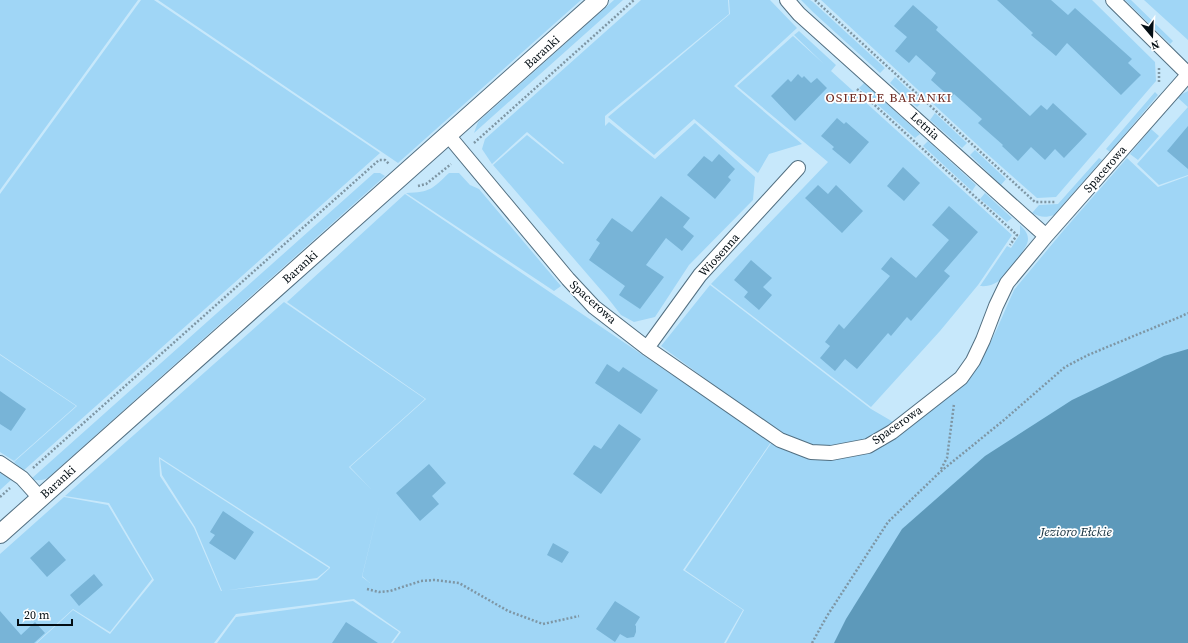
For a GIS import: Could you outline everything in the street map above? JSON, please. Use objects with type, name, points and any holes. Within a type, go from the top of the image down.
[{"type":"street","name":"Baranki","points":[[0,534],[599,0]]},
{"type":"street","name":"Letnia","points":[[787,0],[799,14],[1046,236]]},
{"type":"street","points":[[1113,0],[1188,75]]},
{"type":"street","name":"Spacerowa","points":[[448,135],[568,279],[594,307],[647,348],[780,440],[811,452],[831,452],[868,446],[892,432],[961,378],[973,361],[984,340],[996,306],[1007,283],[1046,236],[1188,75]]},
{"type":"street","name":"Wiosenna","points":[[647,348],[700,275],[798,168]]},
{"type":"street","points":[[0,463],[22,478],[40,498]]},
{"type":"path","points":[[0,497],[379,160],[385,160],[410,185],[418,186],[426,184],[463,153],[634,0]]},
{"type":"path","points":[[815,0],[1035,202],[1057,202]]},
{"type":"path","points":[[1157,87],[1159,84],[1158,61]]},
{"type":"path","points":[[812,643],[827,616],[888,522],[940,472],[1004,420],[1065,367],[1088,355],[1188,313]]},
{"type":"path","points":[[940,472],[947,458],[954,401],[961,378]]},
{"type":"path","points":[[367,589],[379,592],[421,581],[434,580],[459,583],[508,611],[543,624],[579,616]]},
{"type":"shaded area","points":[[0,0],[138,0],[0,190]]},
{"type":"shaded area","points":[[141,0],[154,0],[380,153],[23,471],[14,462],[77,406],[0,354],[0,194]]},
{"type":"shaded area","points":[[158,0],[581,0],[398,163]]},
{"type":"shaded area","points":[[614,0],[623,0],[474,133],[478,122]]},
{"type":"shaded area","points":[[641,0],[728,0],[729,14],[605,116],[605,126],[609,122],[655,159],[695,123],[755,177],[753,200],[689,265],[655,317],[634,322],[621,315],[493,165],[527,135],[563,164],[564,163],[527,132],[492,164],[482,149],[485,139]]},
{"type":"shaded area","points":[[729,0],[770,0],[797,28],[734,86],[802,144],[769,154],[758,173],[694,119],[654,155],[608,117],[730,14]]},
{"type":"shaded area","points":[[801,0],[810,0],[813,2],[885,68],[880,73]]},
{"type":"shaded area","points":[[821,0],[1092,0],[1155,62],[1156,81],[1056,197],[1037,198],[985,152]]},
{"type":"shaded area","points":[[1125,0],[1131,0],[1173,41],[1170,44]]},
{"type":"shaded area","points":[[1144,0],[1188,0],[1188,40]]},
{"type":"shaded area","points":[[799,31],[836,65],[831,71],[1012,235],[978,285],[940,331],[871,407],[711,284],[828,162],[737,86],[793,36],[824,64],[794,35]]},
{"type":"shaded area","points":[[895,77],[922,102],[917,107],[890,83]]},
{"type":"shaded area","points":[[864,83],[920,134],[915,138],[859,88]]},
{"type":"shaded area","points":[[1188,91],[1188,107],[1178,98]]},
{"type":"shaded area","points":[[1155,92],[1158,95],[1110,152],[1106,149]]},
{"type":"shaded area","points":[[1188,107],[1188,175],[1159,185],[1137,164]]},
{"type":"shaded area","points":[[935,113],[967,143],[962,148],[930,120]]},
{"type":"shaded area","points":[[1151,129],[1159,136],[1138,160],[1130,154]]},
{"type":"shaded area","points":[[928,141],[976,185],[972,191],[923,146]]},
{"type":"shaded area","points":[[975,150],[1006,179],[1001,185],[970,155]]},
{"type":"shaded area","points":[[1099,158],[1102,160],[1054,215],[1043,217],[1032,213],[1039,205],[1058,204]]},
{"type":"shaded area","points":[[1127,158],[1158,187],[1188,176],[1188,414],[911,643],[726,643],[744,610],[685,570],[772,442],[789,452],[806,456],[829,459],[852,457],[872,450],[967,377],[982,359],[1014,290]]},
{"type":"shaded area","points":[[374,173],[380,173],[385,176],[49,477],[40,480],[31,479]]},
{"type":"shaded area","points":[[449,173],[459,173],[470,185],[479,189],[561,286],[554,291],[406,193],[421,192],[430,189],[439,183]]},
{"type":"shaded area","points":[[985,193],[1012,218],[1007,222],[980,199]]},
{"type":"shaded area","points":[[405,194],[771,442],[683,570],[743,610],[724,643],[393,643],[401,632],[354,599],[236,614],[214,643],[37,643],[73,610],[110,634],[154,580],[109,503],[65,496],[284,302],[425,399],[349,467],[372,490],[350,467],[426,399],[287,302]],"holes":[[[159,457],[330,567],[317,580],[221,591],[194,528],[160,476]]]},
{"type":"shaded area","points":[[1020,225],[1027,233],[1028,241],[1017,261],[1009,272],[999,281],[987,286],[980,286],[1007,246],[1011,248],[1020,234]]},
{"type":"shaded area","points":[[710,285],[871,409],[895,423],[877,435],[855,444],[831,447],[806,444],[777,432],[661,346]]},
{"type":"shaded area","points":[[0,355],[76,406],[14,461],[0,452]]},
{"type":"shaded area","points":[[160,459],[329,568],[317,578],[222,591],[195,527],[162,475]]},
{"type":"shaded area","points":[[0,473],[11,480],[0,490]]},
{"type":"shaded area","points":[[64,497],[108,505],[152,579],[110,632],[73,609],[36,643],[0,643],[0,554]]},
{"type":"shaded area","points":[[353,601],[399,632],[391,643],[217,643],[236,617]]},
{"type":"water","name":"Jezioro Ełckie","points":[[1188,349],[1188,643],[834,643],[846,619],[902,529],[985,456],[1072,400],[1164,356]]},
{"type":"building","points":[[997,0],[1051,0],[1068,15],[1075,8],[1132,59],[1128,63],[1141,75],[1121,95],[1067,43],[1056,56],[1031,35],[1033,33]]},
{"type":"building","points":[[913,5],[938,27],[936,30],[1030,116],[1041,105],[1047,110],[1053,103],[1087,134],[1064,158],[1055,149],[1045,160],[1031,147],[1018,161],[1002,146],[1003,145],[978,123],[982,119],[954,94],[951,98],[931,80],[936,73],[916,55],[909,63],[895,51],[907,37],[894,26]]},
{"type":"building","points":[[798,74],[802,78],[804,76],[811,83],[817,78],[827,88],[795,121],[771,96],[788,79],[791,82]]},
{"type":"building","points":[[837,118],[844,124],[846,122],[869,142],[850,164],[832,149],[834,147],[821,136]]},
{"type":"building","points":[[1188,126],[1188,169],[1167,151]]},
{"type":"building","points":[[719,154],[735,169],[728,177],[731,180],[715,199],[687,175],[704,156],[712,162]]},
{"type":"building","points":[[903,167],[920,183],[904,201],[887,186]]},
{"type":"building","points":[[818,185],[828,194],[836,185],[863,211],[842,233],[805,198]]},
{"type":"building","points":[[661,196],[690,218],[683,227],[694,236],[682,251],[666,238],[646,265],[664,277],[640,309],[619,295],[625,286],[589,260],[600,243],[596,240],[612,218],[632,232]]},
{"type":"building","points":[[949,206],[978,232],[944,271],[950,276],[911,321],[907,317],[891,336],[888,333],[857,369],[845,359],[835,371],[820,358],[830,346],[825,342],[839,324],[844,329],[890,276],[881,269],[891,257],[916,278],[949,240],[932,225]]},
{"type":"building","points":[[751,260],[772,278],[763,287],[772,295],[759,310],[744,297],[748,292],[734,280]]},
{"type":"building","points":[[607,364],[619,372],[623,367],[658,390],[641,414],[595,383]]},
{"type":"building","points":[[0,391],[26,409],[11,431],[0,424]]},
{"type":"building","points":[[619,424],[641,439],[601,494],[573,474],[594,445],[601,449]]},
{"type":"building","points":[[429,464],[446,483],[432,496],[439,504],[420,521],[396,493]]},
{"type":"building","points":[[223,511],[254,532],[235,560],[209,543],[215,535],[210,532]]},
{"type":"building","points":[[49,541],[66,560],[47,577],[30,558]]},
{"type":"building","points":[[553,543],[569,552],[562,563],[547,555]]},
{"type":"building","points":[[94,574],[103,585],[79,606],[70,595]]},
{"type":"building","points":[[615,601],[640,617],[635,625],[636,632],[634,637],[627,638],[620,634],[615,642],[596,629]]},
{"type":"building","points":[[0,611],[21,635],[35,622],[45,633],[34,643],[0,643]]},
{"type":"building","points":[[346,622],[378,643],[332,643]]},
{"type":"district","name":"OSIEDLE BARANKI","points":[[889,97]]}]
